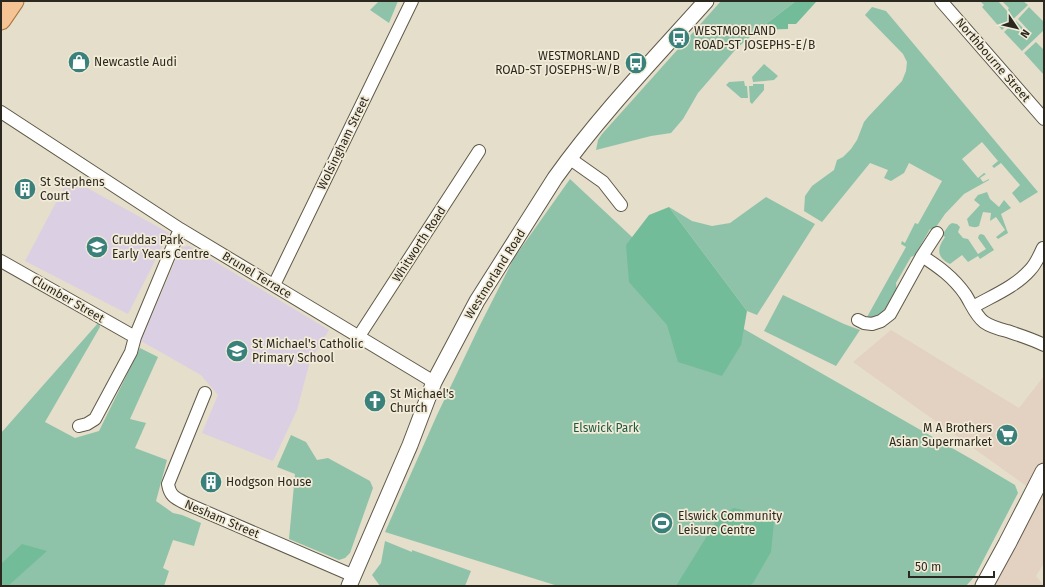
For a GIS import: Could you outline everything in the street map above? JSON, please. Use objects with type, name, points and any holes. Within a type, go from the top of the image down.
[{"type":"main road","points":[[1,20],[14,1]]},
{"type":"main road","points":[[984,586],[1044,472]]},
{"type":"street","name":"Wolsingham Street","points":[[274,285],[412,1]]},
{"type":"street","name":"Westmorland Road","points":[[351,581],[410,445],[434,382],[477,300],[569,158],[620,97],[706,1]]},
{"type":"street","name":"Northbourne Street","points":[[941,1],[1044,119]]},
{"type":"street","name":"Brunel Terrace","points":[[1,112],[180,228],[434,382]]},
{"type":"street","name":"Whitworth Road","points":[[359,336],[478,152]]},
{"type":"street","points":[[569,158],[603,182],[621,205]]},
{"type":"street","points":[[79,426],[87,424],[94,419],[131,352],[134,337],[180,228]]},
{"type":"street","points":[[858,320],[864,323],[872,324],[881,321],[890,314],[922,256],[938,233]]},
{"type":"street","points":[[973,307],[1021,279],[1031,269],[1043,248]]},
{"type":"street","points":[[922,256],[951,277],[965,294],[979,317],[984,322],[991,327],[1035,340],[1044,345]]},
{"type":"street","name":"Clumber Street","points":[[1,261],[134,337]]},
{"type":"street","name":"Nesham Street","points":[[206,393],[168,484],[169,492],[175,498],[185,503],[351,581]]},
{"type":"shaded area","name":"Cruddas Park Early Years Centre","points":[[69,178],[169,233],[128,314],[25,261]]},
{"type":"shaded area","name":"St Michael's Catholic Primary School","points":[[189,246],[329,330],[310,361],[297,410],[273,461],[202,433],[218,395],[201,375],[141,341],[181,247]]},
{"type":"shaded area","points":[[891,330],[1019,408],[1044,376],[1044,502],[1042,507],[1044,509],[1044,563],[1036,576],[1044,586],[993,586],[1039,495],[853,362]]},
{"type":"green space","points":[[379,1],[398,1],[389,23],[370,10]]},
{"type":"green space","points":[[721,1],[796,1],[736,49],[698,93],[683,119],[671,133],[651,136],[596,150],[598,140],[602,134]]},
{"type":"green space","points":[[796,1],[824,1],[816,2],[796,24],[788,24],[788,29],[758,30]]},
{"type":"green space","points":[[980,1],[998,1],[1007,11],[1009,8],[1002,1],[1023,1],[1028,5],[1002,30],[982,7],[984,5]]},
{"type":"green space","points":[[872,7],[886,11],[1038,192],[1020,203],[1012,193],[1020,185],[1001,163],[994,168],[992,166],[998,161],[982,142],[962,159],[978,178],[984,173],[986,174],[980,178],[983,182],[989,180],[964,194],[945,214],[934,230],[930,229],[896,283],[897,293],[888,313],[871,319],[867,317],[906,247],[901,244],[902,241],[905,243],[915,223],[918,224],[942,181],[909,163],[904,173],[891,181],[884,178],[888,170],[870,163],[822,222],[804,211],[805,196],[812,186],[834,170],[837,160],[843,157],[851,149],[857,140],[864,122],[902,81],[906,71],[907,62],[903,54],[865,15]]},
{"type":"green space","points":[[1029,7],[1044,22],[1044,30],[1022,51],[1004,32],[1016,21],[1028,33],[1030,32],[1018,19]]},
{"type":"green space","points":[[1036,42],[1044,50],[1044,75],[1024,53]]},
{"type":"green space","points":[[764,64],[778,76],[774,80],[753,82],[752,77]]},
{"type":"green space","points":[[744,81],[745,86],[747,86],[748,98],[741,98],[726,85],[729,82]]},
{"type":"green space","points":[[753,84],[764,84],[764,90],[752,104],[750,102],[749,86],[753,86]]},
{"type":"green space","name":"Elswick Park","points":[[570,179],[709,309],[1015,485],[1018,493],[975,576],[966,586],[558,586],[385,532],[437,415],[514,258]]},
{"type":"green space","points":[[987,192],[990,199],[999,207],[1004,200],[1011,208],[1001,214],[1008,233],[998,239],[996,237],[1005,230],[996,217],[990,221],[991,213],[983,212],[979,226],[976,227],[969,226],[967,219],[980,205],[974,200],[978,195]]},
{"type":"green space","points":[[766,197],[815,224],[757,315],[747,311],[669,207],[692,221],[712,226],[730,223]]},
{"type":"green space","points":[[669,207],[747,311],[741,345],[722,376],[678,362],[667,325],[629,282],[626,245],[649,215]]},
{"type":"green space","points":[[952,223],[957,224],[960,227],[958,232],[963,238],[968,239],[978,254],[986,249],[978,238],[981,234],[984,235],[994,250],[980,259],[978,256],[968,262],[962,255],[950,264],[945,261],[940,255],[939,249],[945,237],[942,235]]},
{"type":"green space","points":[[783,295],[860,330],[836,366],[764,331]]},
{"type":"green space","points":[[99,322],[100,327],[45,422],[75,438],[99,431],[140,348],[158,357],[130,419],[146,423],[135,448],[167,460],[156,501],[173,513],[201,523],[194,546],[173,540],[163,568],[169,571],[164,586],[1,586],[1,433]]},
{"type":"green space","points":[[291,435],[306,442],[317,460],[328,458],[370,481],[373,488],[350,553],[345,558],[339,560],[289,539],[295,474],[277,467]]},
{"type":"green space","points":[[734,508],[755,513],[774,522],[771,552],[753,583],[749,586],[676,586],[720,515]]},
{"type":"green space","points":[[385,541],[412,552],[412,550],[471,571],[465,586],[380,586],[372,575],[381,563]]},
{"type":"green space","points":[[22,544],[47,551],[8,586],[5,586],[1,583],[1,564]]},
{"type":"place","name":"WESTMORLAND ROAD-ST JOSEPHS-E/B","points":[[679,38]]},
{"type":"place","name":"Newcastle Audi","points":[[79,62]]},
{"type":"place","name":"WESTMORLAND ROAD-ST JOSEPHS-W/B","points":[[636,63]]},
{"type":"place","name":"St Stephens Court","points":[[25,189]]},
{"type":"place","name":"Cruddas Park Early Years Centre","points":[[97,247]]},
{"type":"place","name":"St Michael's Catholic Primary School","points":[[237,351]]},
{"type":"place","name":"St Michael's Church","points":[[375,401]]},
{"type":"place","name":"M A Brothers Asian Supermarket","points":[[1007,435]]},
{"type":"place","name":"Hodgson House","points":[[211,482]]},
{"type":"place","name":"Elswick Community Leisure Centre","points":[[662,523]]}]
